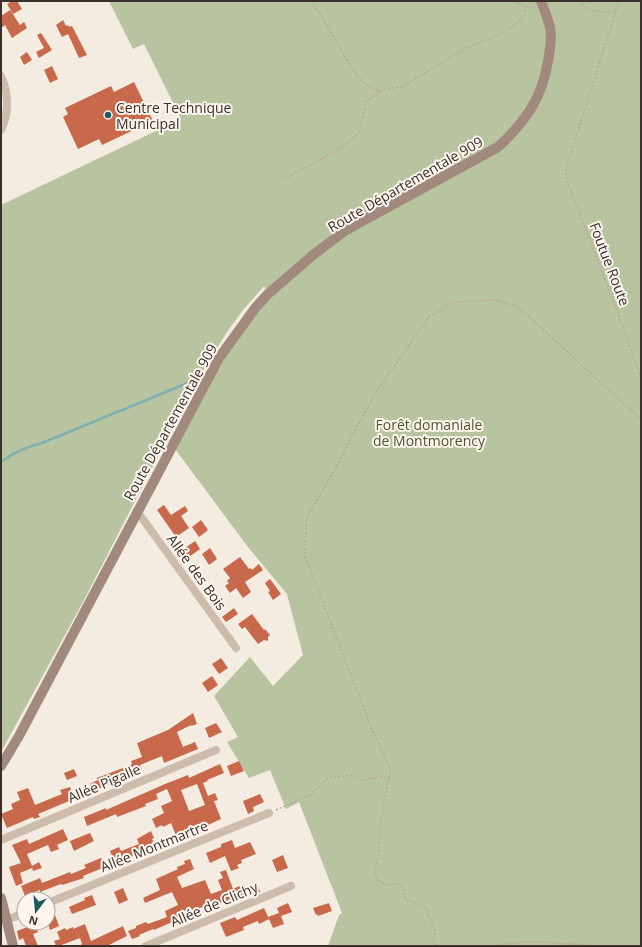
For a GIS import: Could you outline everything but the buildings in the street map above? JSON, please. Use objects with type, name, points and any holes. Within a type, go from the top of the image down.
[{"type":"main road","name":"Route Départementale 909","points":[[1,766],[19,736],[219,358],[256,307],[268,294],[313,255],[346,230],[498,147],[515,131],[529,114],[538,97],[546,74],[550,49],[550,28],[541,3]]},
{"type":"main road","points":[[1,757],[4,756],[19,736]]},
{"type":"main road","points":[[1,898],[13,946]]},
{"type":"street","points":[[1,76],[5,87],[7,107],[6,117],[1,130]]},
{"type":"street","name":"Allée des Bois","points":[[137,511],[236,648]]},
{"type":"street","name":"Allée Pigalle","points":[[1,840],[216,750]]},
{"type":"street","name":"Allée Montmartre","points":[[56,900],[269,813]]},
{"type":"street","name":"Allée de Clichy","points":[[146,946],[291,886]]},
{"type":"street","points":[[7,920],[16,916]]},
{"type":"path","points":[[312,1],[355,74],[368,87],[380,91]]},
{"type":"path","points":[[516,1],[526,7],[533,7],[541,3]]},
{"type":"path","points":[[580,1],[583,7],[591,11],[616,12],[618,1]]},
{"type":"path","points":[[284,178],[340,149],[359,134],[366,102],[380,91],[403,86],[464,49],[500,34],[519,22],[524,16],[526,7]]},
{"type":"path","name":"Foutue Route","points":[[616,12],[566,169],[567,181],[620,316],[641,378]]},
{"type":"path","points":[[436,946],[433,940],[435,930],[426,908],[412,901],[406,900],[401,886],[396,884],[387,885],[378,880],[374,872],[379,856],[379,840],[384,802],[391,770],[371,727],[305,556],[306,519],[335,469],[374,395],[428,318],[452,302],[495,300],[518,308],[641,419]]},
{"type":"path","points":[[269,813],[310,794],[328,778],[353,775],[361,780],[378,777],[390,778]]},
{"type":"path","points":[[499,946],[509,943],[531,942],[595,946]]},
{"type":"green space","name":"Forêt domaniale de Montmorency","points":[[109,1],[641,1],[641,946],[328,946],[339,915],[342,913],[299,802],[286,809],[270,770],[249,778],[227,742],[238,737],[214,696],[250,657],[273,686],[303,655],[287,594],[248,547],[169,441],[219,358],[268,294],[264,286],[243,310],[227,332],[197,381],[83,602],[1,752],[1,205],[181,119],[144,44],[133,49]]},
{"type":"waterway","points":[[1,462],[20,450],[42,443],[195,380]]},
{"type":"place","name":"Centre Technique Municipal","points":[[108,115]]}]
